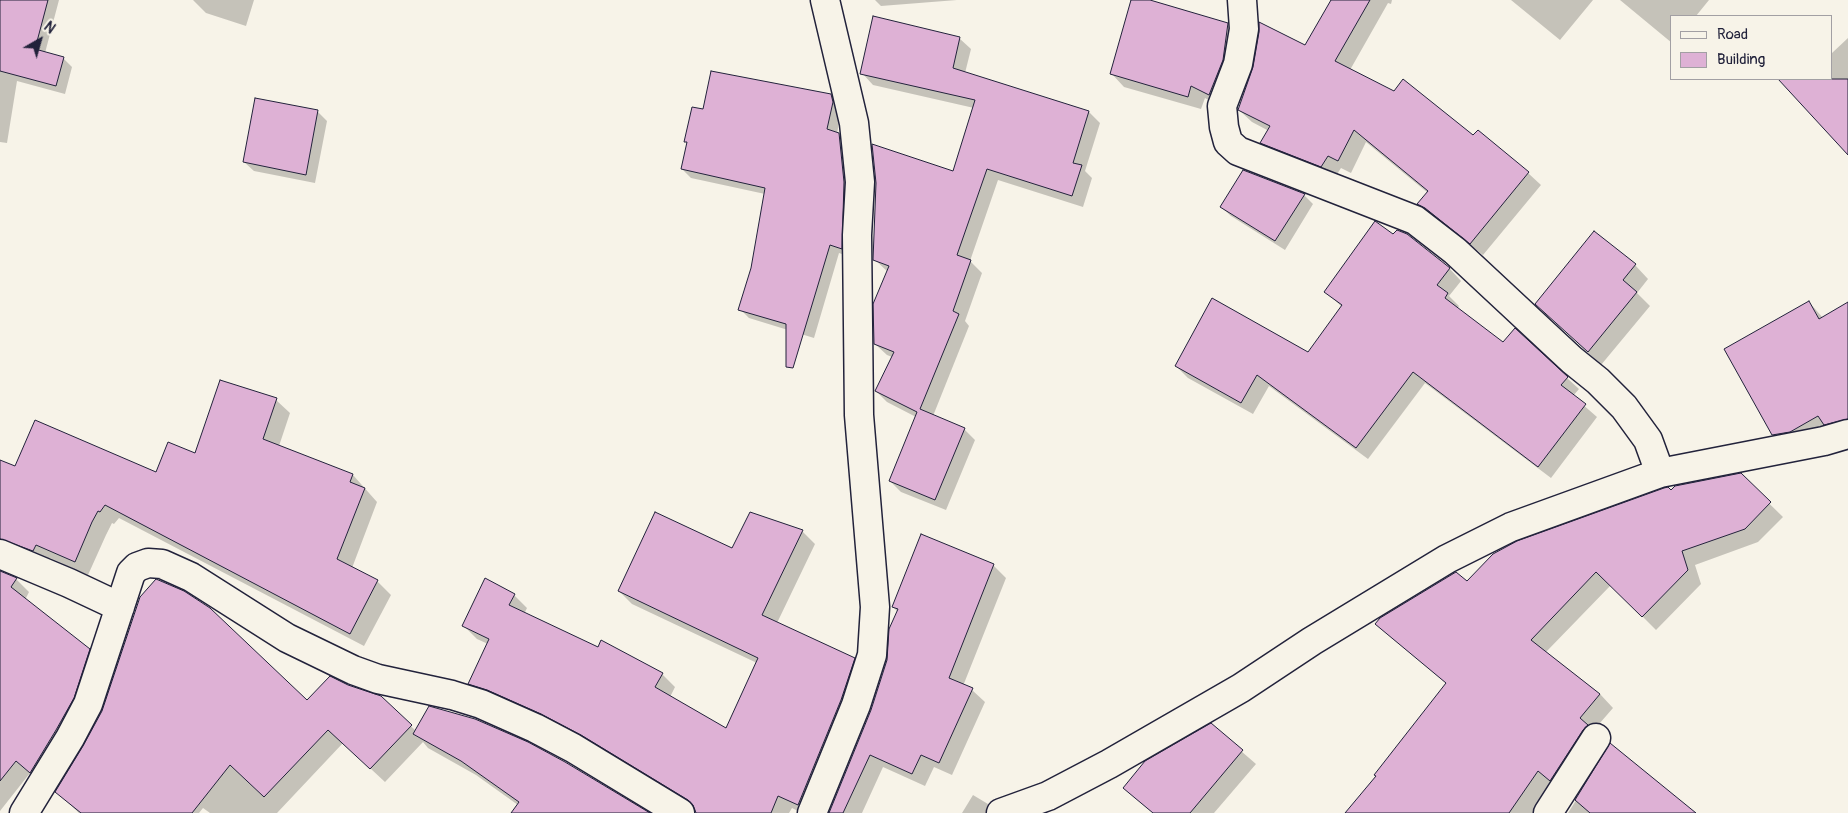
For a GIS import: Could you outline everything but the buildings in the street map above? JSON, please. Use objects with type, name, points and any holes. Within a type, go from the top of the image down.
[{"type":"street","points":[[812,813],[856,705],[872,655],[875,607],[859,415],[857,235],[860,182],[854,123],[825,0]]},
{"type":"street","points":[[1242,0],[1244,29],[1238,64],[1222,106],[1228,142],[1238,150],[1254,158],[1415,220],[1455,251],[1572,360],[1598,381],[1624,408],[1648,440],[1660,472]]},
{"type":"street","points":[[1001,813],[1048,796],[1109,764],[1241,688],[1312,641],[1447,559],[1511,527],[1660,472],[1824,441],[1848,434]]},
{"type":"street","points":[[0,554],[120,607]]},
{"type":"street","points":[[24,813],[70,738],[88,704],[131,573],[138,567],[148,563],[162,564],[191,577],[287,638],[353,670],[378,679],[452,694],[481,704],[535,728],[573,748],[680,813]]},
{"type":"street","points":[[1548,813],[1596,738]]}]
